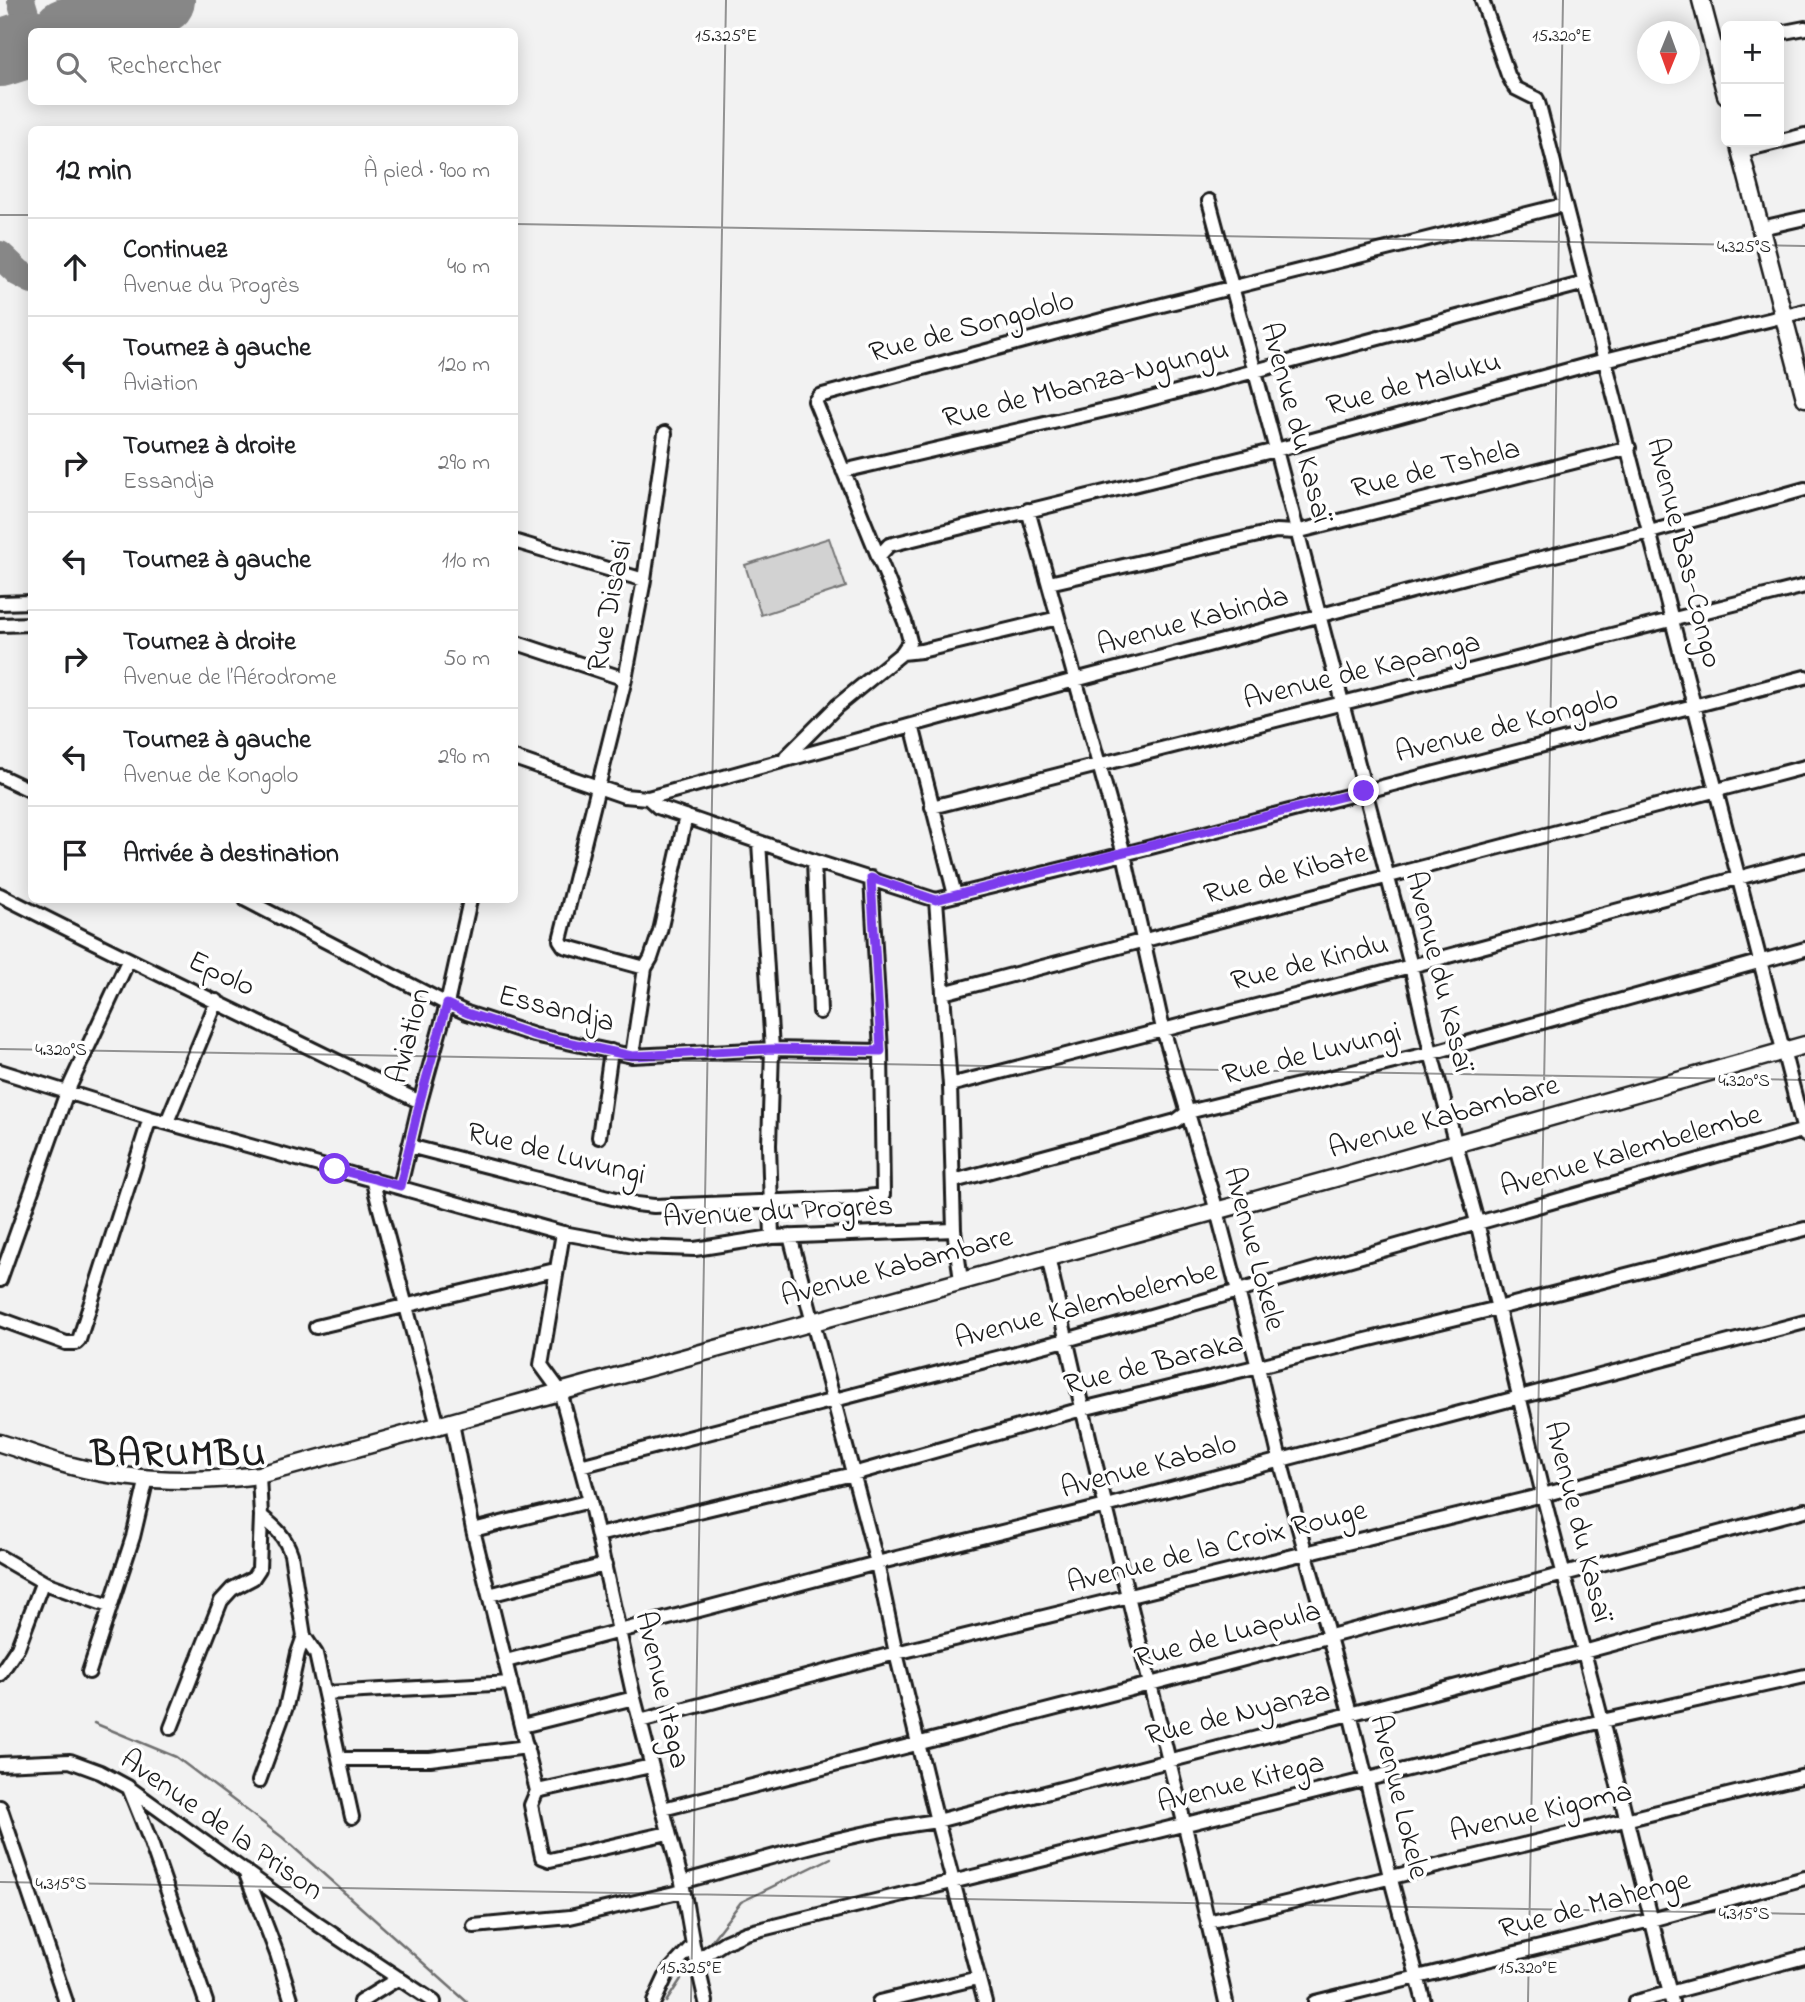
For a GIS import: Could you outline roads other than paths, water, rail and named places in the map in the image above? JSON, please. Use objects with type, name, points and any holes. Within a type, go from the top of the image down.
[{"type":"main road","points":[[1701,0],[1720,46],[1725,84]]},
{"type":"main road","points":[[1739,147],[1804,394]]},
{"type":"main road","name":"Avenue Kabambare","points":[[0,1443],[71,1466],[109,1474],[198,1480],[259,1475],[1456,1145],[1805,1045]]},
{"type":"street","name":"Avenue Bas-Congo","points":[[1482,0],[1515,88],[1536,99],[1805,1132]]},
{"type":"street","points":[[1784,32],[1805,27]]},
{"type":"street","points":[[1784,139],[1805,135]]},
{"type":"street","name":"Avenue du Kasaï","points":[[1209,201],[1477,1222],[1518,1397],[1627,1819],[1670,1998]]},
{"type":"street","name":"Rue de Songololo","points":[[902,653],[910,641],[908,631],[816,401],[818,396],[1233,287],[1563,205]]},
{"type":"street","points":[[1760,228],[1805,218]]},
{"type":"street","name":"Rue de Mbanza-Ngungu","points":[[843,471],[1135,403],[1585,283]]},
{"type":"street","name":"Rue de Maluku","points":[[877,557],[889,545],[1276,450],[1605,360],[1805,311]]},
{"type":"street","name":"Rue Disasi","points":[[645,968],[564,946],[560,940],[596,786],[625,679],[644,580],[665,433]]},
{"type":"street","name":"Rue de Tshela","points":[[1049,583],[1276,531],[1296,532],[1629,448]]},
{"type":"street","name":"Avenue Kabinda","points":[[518,759],[624,796],[648,798],[1075,680],[1488,571],[1650,532],[1805,489]]},
{"type":"street","name":"Avenue Lokele","points":[[1028,510],[1124,854],[1163,1029],[1217,1211],[1424,2002]]},
{"type":"street","points":[[518,542],[644,580]]},
{"type":"street","name":"Avenue de Kapanga","points":[[932,807],[1805,586]]},
{"type":"street","points":[[0,603],[28,602]]},
{"type":"street","points":[[784,759],[837,706],[902,653],[921,651],[1058,618]]},
{"type":"street","points":[[0,625],[28,624]]},
{"type":"street","points":[[518,643],[625,679]]},
{"type":"street","name":"Avenue de Kongolo","points":[[936,900],[1124,854],[1805,677]]},
{"type":"street","points":[[912,725],[955,895]]},
{"type":"street","name":"Rue de Kibate","points":[[943,993],[1805,767]]},
{"type":"street","points":[[0,776],[28,789]]},
{"type":"street","points":[[648,798],[658,807],[936,900],[950,1085],[954,1230],[961,1280]]},
{"type":"street","points":[[632,1056],[645,968],[660,931],[686,816]]},
{"type":"street","points":[[759,842],[772,1049],[769,1135],[772,1237]]},
{"type":"street","name":"Rue de Kindu","points":[[950,1085],[1411,966],[1805,860]]},
{"type":"street","points":[[814,861],[820,1012]]},
{"type":"street","points":[[871,878],[881,1051]]},
{"type":"street","name":"Epolo","points":[[0,895],[128,961],[217,1001],[420,1101]]},
{"type":"street","name":"Essandja","points":[[252,903],[447,1004],[534,1035],[632,1056],[772,1049],[881,1051]]},
{"type":"street","name":"Aviation","points":[[400,1186],[447,1004],[467,903]]},
{"type":"street","name":"Rue de Luvungi","points":[[954,1181],[1176,1121],[1188,1112],[1431,1053],[1805,949]]},
{"type":"street","points":[[0,1280],[67,1092],[128,961]]},
{"type":"street","points":[[167,1122],[217,1001]]},
{"type":"street","points":[[599,1137],[611,1051]]},
{"type":"street","name":"Rue de Luvungi","points":[[409,1146],[636,1204],[654,1206],[880,1196],[884,1192],[881,1051]]},
{"type":"street","name":"Avenue du Progrès","points":[[0,1071],[150,1118],[563,1233],[639,1247],[695,1249],[772,1237],[954,1230]]},
{"type":"street","points":[[0,1319],[66,1343],[76,1343],[79,1340],[150,1118]]},
{"type":"street","name":"Avenue Kalembelembe","points":[[580,1466],[1066,1340],[1477,1222],[1805,1132]]},
{"type":"street","points":[[372,1179],[406,1304],[445,1425],[506,1661],[537,1791],[531,1805],[541,1857],[545,1860],[668,1833]]},
{"type":"street","name":"Rue de Baraka","points":[[598,1535],[853,1474],[1082,1409],[1498,1308],[1805,1229]]},
{"type":"street","name":"Avenue Itaga","points":[[563,1233],[541,1365],[560,1391],[590,1501],[640,1721],[683,1886],[706,2002]]},
{"type":"street","points":[[790,1236],[877,1563],[937,1821],[985,2002]]},
{"type":"street","points":[[1048,1256],[1082,1409],[1170,1759],[1226,2002]]},
{"type":"street","points":[[316,1327],[555,1270]]},
{"type":"street","name":"Avenue Kabalo","points":[[506,1661],[1805,1322]]},
{"type":"street","name":"Avenue de la Croix Rouge","points":[[640,1721],[896,1653],[1543,1495],[1805,1425]]},
{"type":"street","points":[[171,1728],[221,1601],[232,1589],[253,1578],[259,1569],[259,1475]]},
{"type":"street","points":[[89,1672],[133,1537],[147,1478]]},
{"type":"street","points":[[473,1530],[590,1501]]},
{"type":"street","name":"Rue de Luapula","points":[[663,1810],[1805,1510]]},
{"type":"street","points":[[261,1516],[279,1531],[291,1554],[304,1636],[316,1654],[352,1817]]},
{"type":"street","points":[[0,1558],[45,1583],[109,1606]]},
{"type":"street","points":[[489,1595],[605,1565]]},
{"type":"street","points":[[0,1674],[18,1647],[41,1586],[45,1583]]},
{"type":"street","name":"Rue de Nyanza","points":[[474,1926],[570,1917],[845,1838],[937,1821],[1805,1592]]},
{"type":"street","points":[[259,1781],[286,1707],[304,1636]]},
{"type":"street","name":"Avenue Kitega","points":[[697,1961],[725,1942],[746,1933],[1602,1721],[1805,1676]]},
{"type":"street","points":[[326,1693],[511,1683]]},
{"type":"street","points":[[522,1726],[635,1698]]},
{"type":"street","points":[[340,1759],[430,1759],[527,1747]]},
{"type":"street","name":"Avenue de la Prison","points":[[0,1764],[70,1761],[100,1772],[128,1787],[319,1925],[434,2002]]},
{"type":"street","points":[[537,1791],[651,1766]]},
{"type":"street","name":"Avenue Kigoma","points":[[1208,1922],[1805,1776]]},
{"type":"street","points":[[128,1787],[150,1840],[206,2002]]},
{"type":"street","points":[[0,1807],[66,2002]]},
{"type":"street","points":[[244,1871],[277,1954],[292,2002]]},
{"type":"street","name":"Rue de Mahenge","points":[[1315,2002],[1650,1920],[1805,1878]]},
{"type":"street","points":[[654,2002],[668,1972],[693,1945]]},
{"type":"street","points":[[1635,2002],[1670,1998],[1805,1957]]},
{"type":"street","points":[[360,2002],[399,1978]]},
{"type":"street","points":[[879,2002],[978,1978]]},
{"type":"waterway","points":[[94,1723],[176,1757],[282,1837],[467,2002]]},
{"type":"waterway","points":[[711,1941],[741,1902],[831,1858]]},
{"type":"waterway","points":[[666,2002],[681,1979]]},
{"type":"district","name":"BARUMBU","points":[[179,1456]]}]
